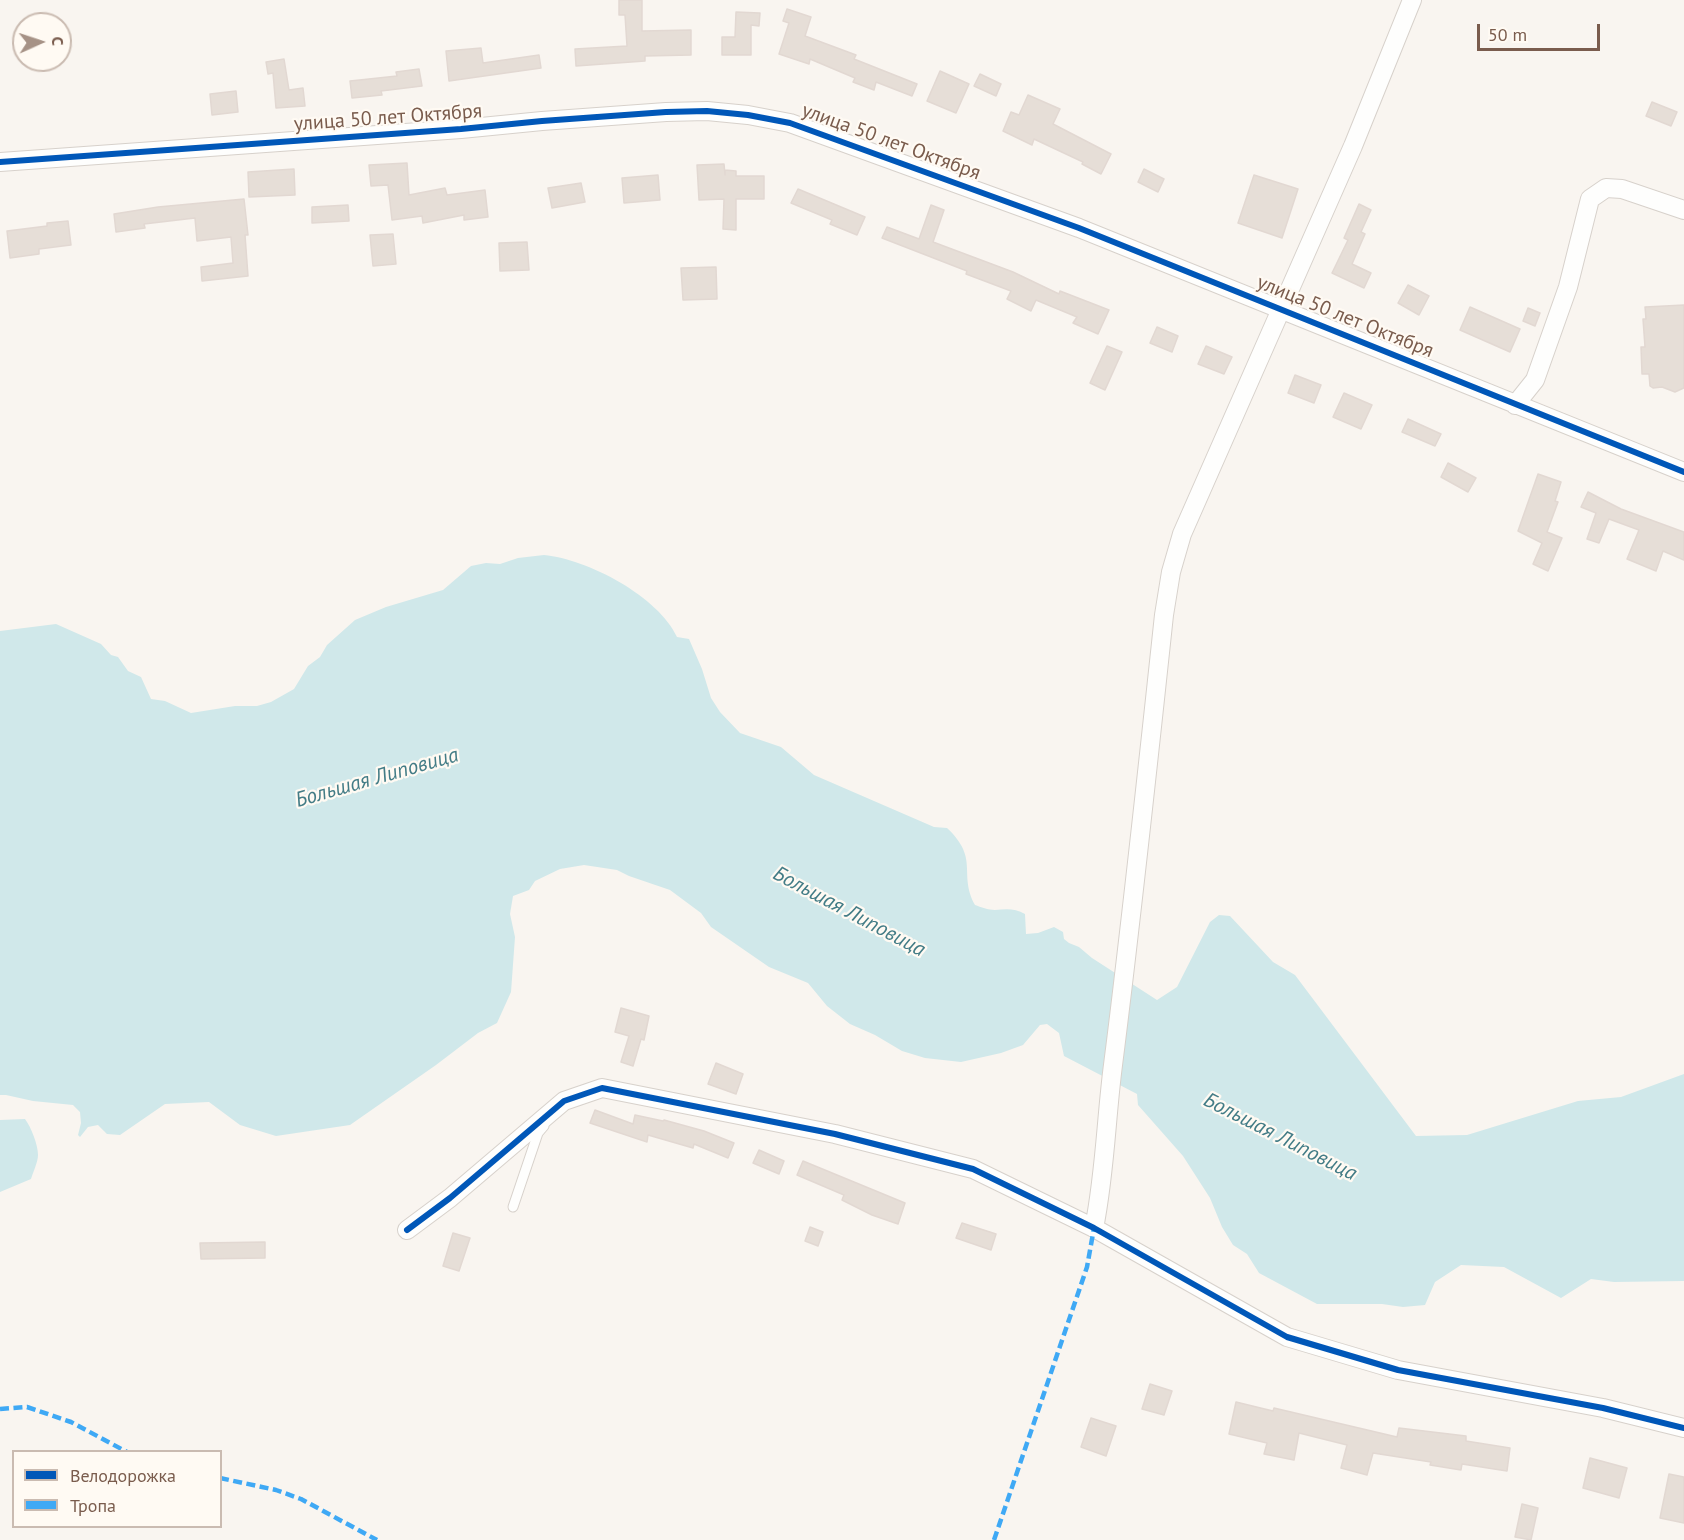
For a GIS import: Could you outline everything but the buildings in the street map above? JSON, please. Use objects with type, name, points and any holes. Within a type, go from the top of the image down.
[{"type":"street","points":[[1094,1227],[1100,1198],[1108,1102],[1164,615],[1172,572],[1182,534],[1353,146],[1412,0]]},
{"type":"street","name":"улица 50 лет Октября","points":[[0,162],[437,131],[625,114],[708,111],[748,115],[790,123],[1079,228],[1684,472]]},
{"type":"street","points":[[1515,405],[1535,380],[1568,287],[1590,199],[1606,188],[1622,189],[1684,210]]},
{"type":"street","points":[[407,1230],[450,1198],[564,1101],[602,1088],[835,1134],[973,1168],[1094,1227],[1287,1337],[1398,1370],[1603,1408],[1684,1428]]},
{"type":"lane","points":[[513,1207],[538,1133],[564,1101]]},
{"type":"water","name":"Большая Липовица","points":[[544,555],[562,558],[601,572],[620,582],[655,608],[668,622],[677,637],[689,639],[711,698],[720,712],[740,733],[781,747],[814,775],[934,827],[947,828],[963,849],[970,894],[975,905],[992,910],[1014,910],[1025,914],[1026,934],[1038,933],[1054,927],[1063,932],[1064,939],[1069,943],[1079,947],[1157,1000],[1177,987],[1210,922],[1219,915],[1230,916],[1273,962],[1295,975],[1416,1136],[1467,1135],[1578,1101],[1621,1097],[1684,1074],[1684,1281],[1614,1282],[1591,1279],[1561,1298],[1504,1267],[1461,1265],[1435,1282],[1425,1305],[1403,1307],[1382,1304],[1317,1304],[1259,1273],[1247,1254],[1233,1245],[1222,1227],[1210,1198],[1183,1156],[1138,1105],[1137,1094],[1064,1056],[1059,1033],[1047,1024],[1040,1025],[1023,1045],[1001,1053],[961,1062],[925,1058],[902,1051],[850,1024],[827,1006],[808,983],[769,967],[711,927],[701,913],[670,890],[617,870],[584,865],[560,869],[535,881],[529,890],[513,896],[510,914],[515,937],[511,992],[497,1023],[478,1033],[350,1125],[276,1136],[240,1125],[209,1102],[165,1104],[120,1135],[107,1134],[98,1125],[88,1127],[80,1137],[78,1135],[81,1123],[80,1112],[73,1105],[0,1095],[0,631],[56,624],[101,644],[111,655],[118,657],[128,671],[141,677],[151,699],[165,701],[191,713],[235,706],[257,706],[271,702],[294,689],[308,666],[320,657],[327,645],[355,620],[386,607],[443,590],[471,566],[486,563],[500,564],[518,558]]},
{"type":"water","points":[[25,1119],[32,1131],[38,1155],[31,1179],[0,1192],[0,1120]]},
{"type":"marked path","points":[[994,1540],[1087,1267],[1094,1228]]},
{"type":"marked path","points":[[0,1409],[27,1407],[71,1422],[123,1450]]},
{"type":"marked path","points":[[222,1478],[276,1490],[301,1499],[377,1540]]},
{"type":"cycle path","points":[[0,162],[666,112],[707,111],[748,115],[790,123],[1079,228],[1684,472]]},
{"type":"cycle path","points":[[407,1230],[450,1198],[564,1101],[602,1088],[835,1134],[973,1169],[1094,1228],[1287,1337],[1398,1370],[1603,1408],[1684,1428]]}]
